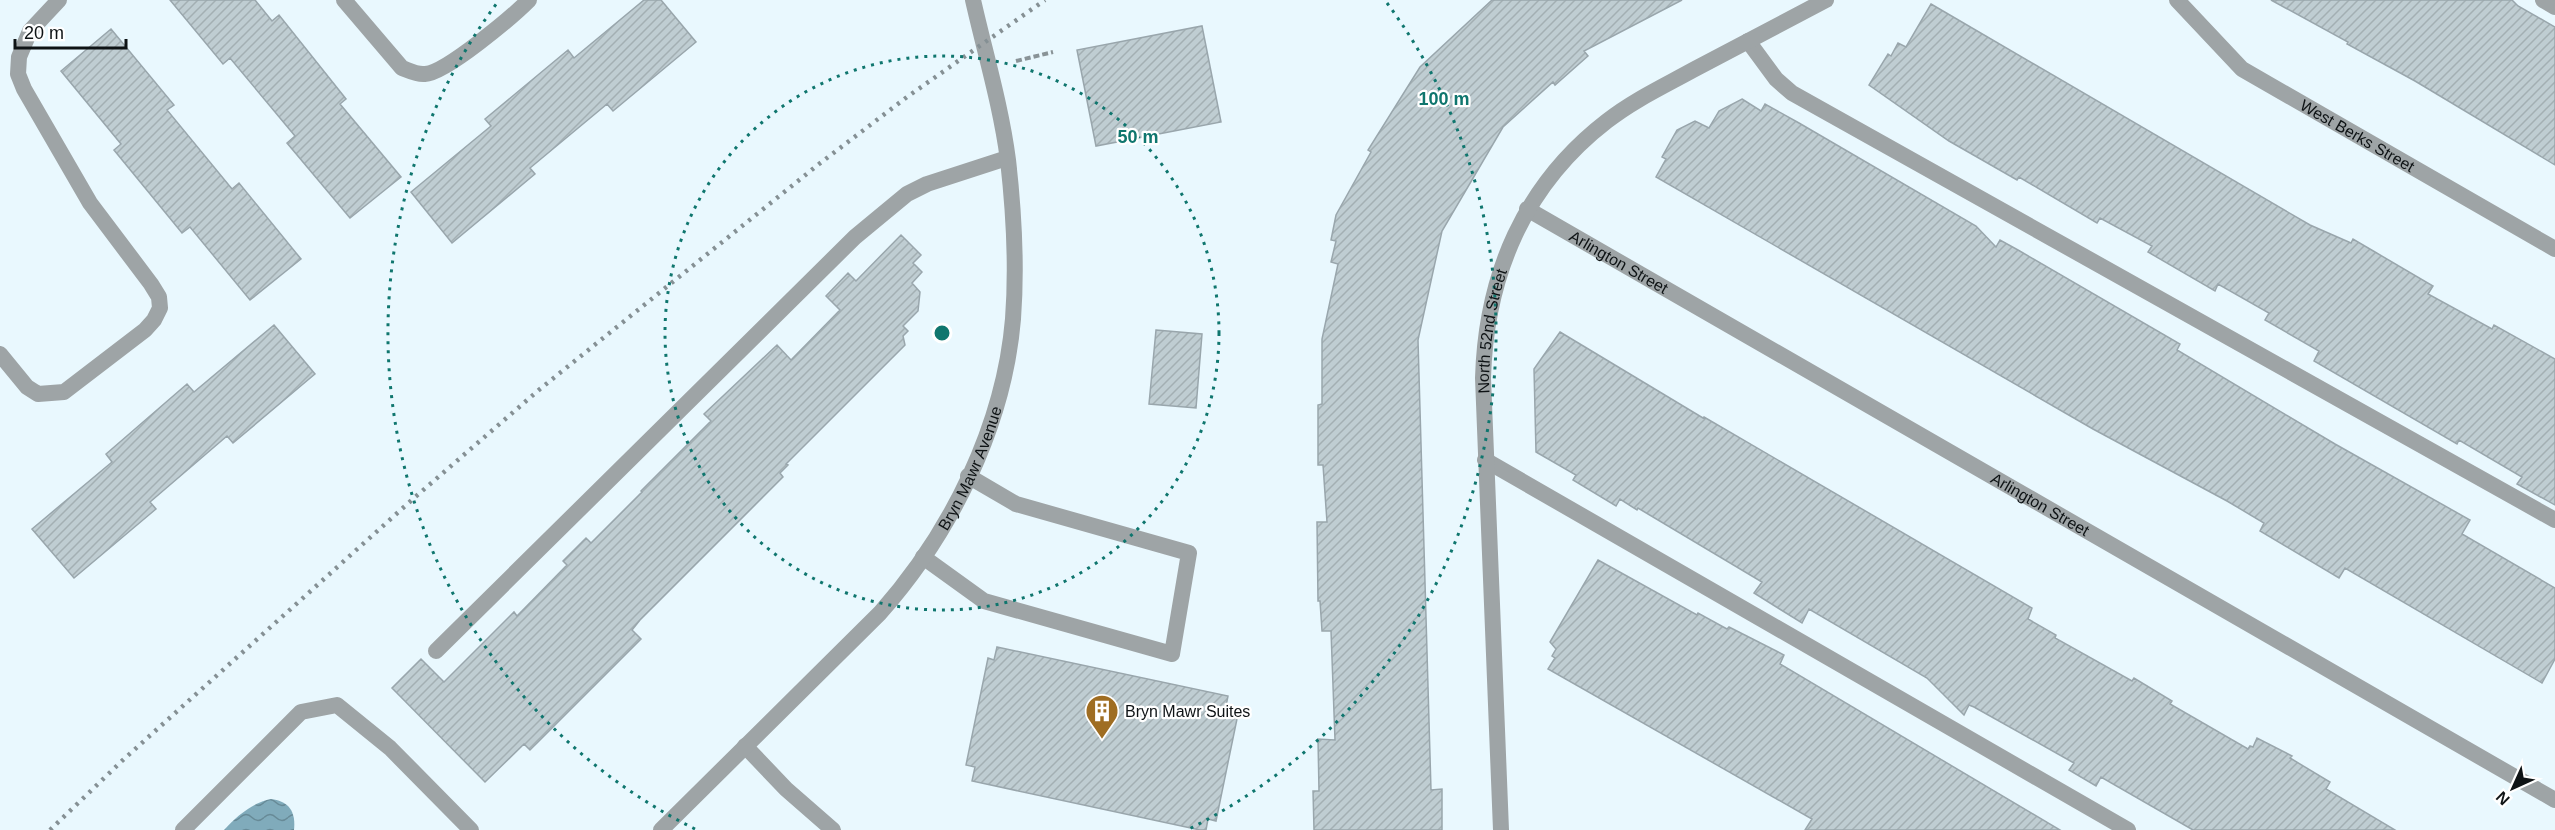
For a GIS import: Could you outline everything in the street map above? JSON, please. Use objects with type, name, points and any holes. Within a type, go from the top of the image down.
[{"type":"street","points":[[0,354],[27,387],[38,394],[64,392],[145,330],[160,308],[159,297],[151,284],[71,173],[18,74],[19,57],[26,38],[50,7],[59,0]]},
{"type":"street","points":[[344,0],[402,68],[414,73],[425,74],[448,65],[529,0]]},
{"type":"street","name":"Bryn Mawr Avenue","points":[[661,830],[880,613],[901,589],[948,517],[981,449],[1000,393],[1013,321],[1015,250],[1007,158],[973,0]]},
{"type":"street","name":"North 52nd Street","points":[[1501,830],[1483,378],[1488,317],[1505,257],[1527,209],[1569,155],[1608,121],[1654,91],[1826,0]]},
{"type":"street","name":"West Berks Street","points":[[2177,0],[2242,69],[2555,249]]},
{"type":"street","points":[[2543,0],[2555,7]]},
{"type":"street","points":[[1748,41],[1776,79],[1792,93],[2555,520]]},
{"type":"street","points":[[436,651],[855,237],[907,194],[927,184],[1007,158]]},
{"type":"street","name":"Arlington Street","points":[[1527,209],[2555,800]]},
{"type":"street","points":[[1485,460],[2128,830]]},
{"type":"street","points":[[923,558],[984,601],[1172,654],[1189,553],[1016,504],[968,476]]},
{"type":"street","points":[[183,830],[301,712],[337,705],[390,748],[471,830]]},
{"type":"street","points":[[745,746],[786,789],[833,830]]},
{"type":"path","points":[[989,67],[1053,52]]},
{"type":"water","points":[[271,799],[282,802],[290,808],[294,818],[294,830],[224,830],[245,811]]},
{"type":"building","points":[[170,0],[255,0],[272,21],[279,15],[346,99],[340,104],[401,177],[350,218],[287,143],[295,136],[230,58],[223,64]]},
{"type":"building","points":[[644,0],[661,0],[696,42],[613,111],[607,104],[530,168],[535,174],[452,243],[411,192],[491,126],[485,119],[568,50],[574,58]]},
{"type":"building","points":[[1492,0],[1682,0],[1584,51],[1588,56],[1555,85],[1553,82],[1503,127],[1442,231],[1418,340],[1431,790],[1442,789],[1442,830],[1314,830],[1313,791],[1319,791],[1318,739],[1335,740],[1331,631],[1322,631],[1320,601],[1318,601],[1317,522],[1327,522],[1323,465],[1318,465],[1318,405],[1322,404],[1322,339],[1338,264],[1331,262],[1336,241],[1331,240],[1336,215],[1371,152],[1368,150],[1420,67]]},
{"type":"building","points":[[2271,0],[2512,0],[2518,6],[2555,27],[2555,165],[2415,81],[2347,44],[2348,42]]},
{"type":"building","points":[[1931,4],[2310,225],[2351,243],[2353,239],[2433,286],[2428,294],[2492,329],[2494,325],[2555,359],[2555,505],[2517,484],[2522,477],[2459,440],[2457,444],[2314,361],[2319,351],[2265,320],[2269,313],[2218,284],[2215,291],[2148,252],[2152,246],[2100,218],[2097,223],[2019,177],[2017,180],[1949,141],[1869,85],[1888,54],[1891,56],[1898,43],[1906,47]]},
{"type":"building","points":[[1202,26],[1221,122],[1096,146],[1077,50]]},
{"type":"building","points":[[111,29],[174,105],[167,110],[232,189],[239,183],[301,259],[250,300],[190,227],[182,233],[114,150],[121,144],[61,71]]},
{"type":"building","points":[[1742,99],[1761,111],[1765,104],[1799,123],[1976,226],[1996,247],[2000,240],[2018,250],[2180,344],[2177,350],[2335,444],[2470,520],[2462,534],[2555,588],[2555,659],[2542,683],[2345,568],[2339,578],[2260,531],[2264,523],[2227,501],[2093,429],[1656,177],[1666,159],[1662,157],[1677,130],[1695,121],[1709,128],[1719,111]]},
{"type":"building","points":[[901,235],[921,255],[913,263],[922,272],[912,283],[920,292],[918,311],[903,326],[908,331],[903,336],[905,345],[786,464],[788,465],[780,473],[783,477],[640,620],[632,630],[641,639],[530,750],[524,744],[485,782],[392,688],[421,659],[444,682],[514,612],[517,616],[567,565],[563,561],[586,538],[591,543],[642,492],[711,421],[704,414],[777,345],[791,360],[840,310],[826,296],[848,273],[856,281]]},
{"type":"building","points":[[274,325],[315,374],[233,443],[227,436],[150,502],[156,509],[74,578],[32,529],[112,462],[106,454],[187,384],[194,392]]},
{"type":"building","points":[[1156,330],[1202,334],[1196,408],[1149,404]]},
{"type":"building","points":[[1560,332],[1703,418],[2032,608],[2028,619],[2056,635],[2055,638],[2132,681],[2134,678],[2172,701],[2170,704],[2248,749],[2250,746],[2253,747],[2257,738],[2292,756],[2290,758],[2330,782],[2326,789],[2395,830],[2193,830],[2101,777],[2096,786],[2069,770],[2074,763],[1974,707],[1969,705],[1964,715],[1927,678],[1809,609],[1802,623],[1754,593],[1762,582],[1638,508],[1637,510],[1620,499],[1616,506],[1573,480],[1576,475],[1536,452],[1534,369]]},
{"type":"building","points":[[1598,560],[1697,615],[1698,613],[1727,629],[1729,627],[1784,655],[1780,664],[2060,830],[1805,830],[1812,819],[1548,669],[1555,658],[1552,656],[1556,649],[1550,642]]},
{"type":"building","name":"Bryn Mawr Suites","points":[[997,647],[1228,696],[1225,711],[1238,714],[1216,821],[1208,819],[1206,830],[1200,830],[972,781],[975,767],[966,765],[988,658],[994,660]]},
{"type":"railway","points":[[50,830],[124,759],[414,498],[540,389],[819,164],[907,97],[1045,0]]},
{"type":"place","name":"Bryn Mawr Suites","points":[[1102,740]]}]
